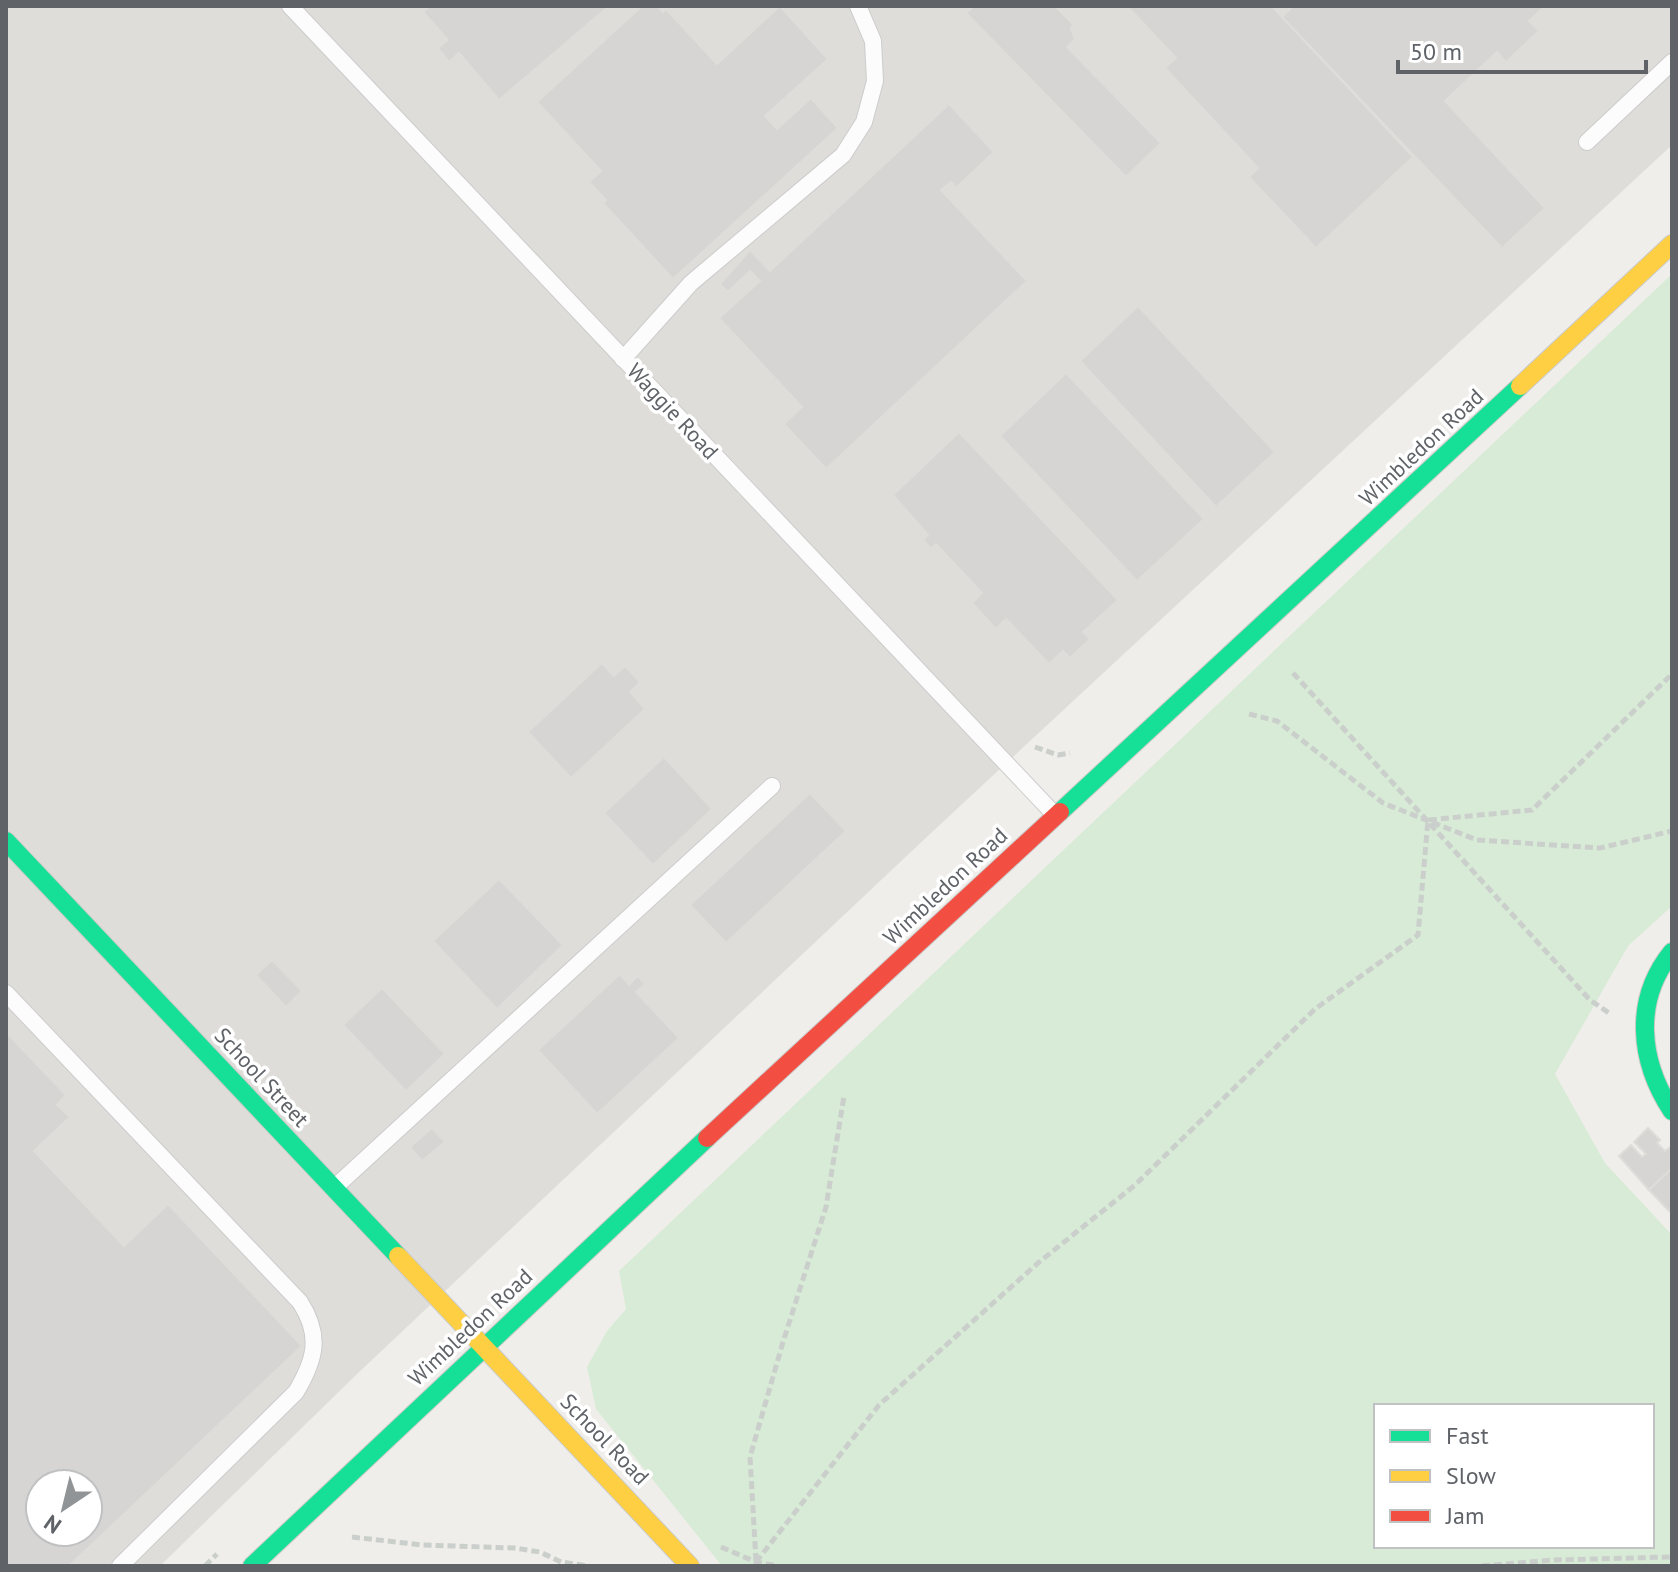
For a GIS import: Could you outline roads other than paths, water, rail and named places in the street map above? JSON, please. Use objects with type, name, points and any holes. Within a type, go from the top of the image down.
[{"type":"main road","name":"Wimbledon Road","points":[[252,1566],[482,1347],[1672,244]]},
{"type":"main road","name":"School Street","points":[[6,841],[435,1293],[482,1347]]},
{"type":"main road","points":[[1672,952],[1653,979],[1647,1002],[1646,1039],[1658,1093],[1672,1111]]},
{"type":"main road","name":"School Road","points":[[482,1347],[690,1566]]},
{"type":"lane","name":"Waggie Road","points":[[290,6],[1056,817]]},
{"type":"lane","points":[[623,359],[691,283],[843,155],[864,122],[875,81],[873,41],[858,6]]},
{"type":"lane","points":[[1587,142],[1672,62]]},
{"type":"lane","points":[[333,1189],[772,786]]},
{"type":"lane","points":[[6,993],[300,1302],[312,1328],[314,1346],[311,1366],[296,1392],[120,1566]]}]
